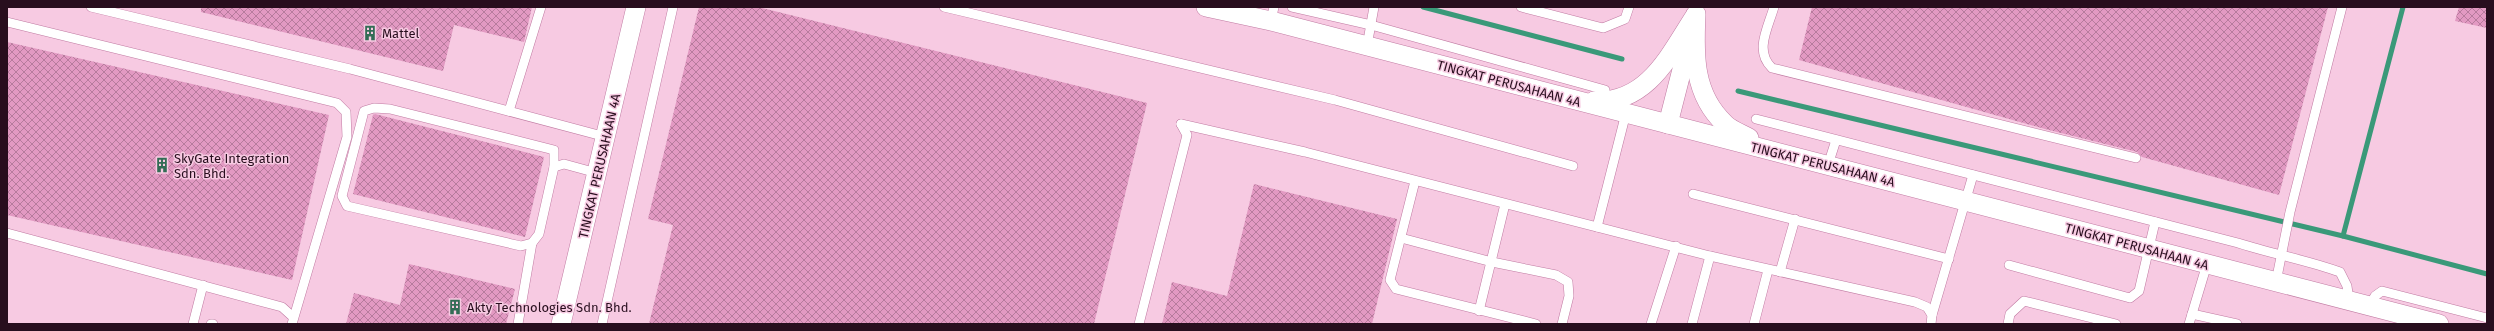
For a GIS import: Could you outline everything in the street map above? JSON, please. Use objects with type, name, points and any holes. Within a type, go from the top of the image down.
[{"type":"street","name":"TINGKAT PERUSAHAAN 4A","points":[[561,324],[636,7]]},
{"type":"street","name":"TINGKAT PERUSAHAAN 4A","points":[[1206,7],[1273,14],[1367,46],[1408,46],[1568,92],[1626,113],[2439,324]]},
{"type":"street","points":[[1568,92],[1607,102],[1635,92],[1660,71],[1697,11]]},
{"type":"street","points":[[1668,124],[1697,11]]},
{"type":"street","points":[[1697,11],[1694,55],[1697,80],[1708,104],[1725,125],[1783,154]]},
{"type":"lane","points":[[91,7],[350,70],[606,137]]},
{"type":"lane","points":[[509,111],[541,7]]},
{"type":"lane","points":[[602,324],[674,7]]},
{"type":"lane","points":[[944,7],[1335,100],[1573,166]]},
{"type":"lane","points":[[1292,7],[1371,25],[1408,46]]},
{"type":"lane","points":[[1521,7],[1603,28],[1625,19],[1629,7]]},
{"type":"lane","points":[[1774,7],[1762,51],[1764,60],[1772,68],[2136,158]]},
{"type":"lane","points":[[2276,282],[2290,212],[2342,7]]},
{"type":"lane","points":[[1367,46],[1373,9]]},
{"type":"lane","points":[[7,22],[337,103],[346,112],[347,137],[292,321]]},
{"type":"lane","points":[[1568,92],[1605,90]]},
{"type":"lane","points":[[518,324],[532,243],[539,234],[554,167],[554,150],[390,109],[374,108],[364,111],[342,196],[347,206],[521,246],[532,243]]},
{"type":"lane","points":[[1597,227],[1626,113]]},
{"type":"lane","points":[[1756,119],[2320,265],[2340,272],[2347,286],[2349,301]]},
{"type":"lane","points":[[1139,324],[1187,135],[1180,124],[1305,152],[1505,204],[1676,246],[1710,256],[1915,302],[1927,308],[1932,320]]},
{"type":"lane","points":[[1828,166],[1836,140]]},
{"type":"lane","points":[[554,167],[564,164],[597,173]]},
{"type":"lane","points":[[1932,320],[1973,175]]},
{"type":"lane","points":[[1415,181],[1390,280],[1396,290],[1536,324]]},
{"type":"lane","points":[[1693,194],[1949,259]]},
{"type":"lane","points":[[1479,311],[1505,204]]},
{"type":"lane","points":[[1780,272],[1795,220]]},
{"type":"lane","points":[[2009,266],[2130,298],[2139,291],[2156,222]]},
{"type":"lane","points":[[7,233],[282,307],[292,321]]},
{"type":"lane","points":[[1401,238],[1492,262],[1556,275],[1568,282],[1569,296],[1562,324]]},
{"type":"lane","points":[[1651,324],[1676,246]]},
{"type":"lane","points":[[1692,324],[1710,256]]},
{"type":"lane","points":[[2189,324],[2207,264]]},
{"type":"lane","points":[[1754,324],[1768,270]]},
{"type":"lane","points":[[193,324],[202,285]]},
{"type":"lane","points":[[2369,306],[2375,296],[2382,291],[2487,318]]},
{"type":"lane","points":[[2008,324],[2010,314],[2024,301],[2116,324]]},
{"type":"lane","points":[[2192,314],[2237,324]]},
{"type":"building","name":"Mattel","points":[[201,7],[532,7],[524,42],[454,25],[443,71],[201,12]]},
{"type":"building","points":[[699,7],[758,7],[1147,103],[1094,324],[649,324],[673,225],[648,219]]},
{"type":"building","points":[[1812,7],[2328,7],[2279,195],[2142,157],[2137,152],[2045,129],[1799,60]]},
{"type":"building","points":[[2459,7],[2487,7],[2487,28],[2455,21]]},
{"type":"building","name":"SkyGate Integration Sdn. Bhd.","points":[[7,42],[329,115],[292,280],[7,215]]},
{"type":"building","points":[[375,114],[544,157],[525,237],[353,194],[373,115]]},
{"type":"building","points":[[1254,184],[1397,219],[1372,324],[1162,324],[1172,282],[1227,296]]},
{"type":"building","name":"Akty Technologies Sdn. Bhd.","points":[[409,264],[515,289],[506,324],[346,324],[354,293],[400,305]]},
{"type":"waterway","points":[[1423,7],[1622,59]]},
{"type":"waterway","points":[[2343,236],[2403,7]]},
{"type":"waterway","points":[[1738,91],[2343,236],[2487,274]]},
{"type":"place","name":"Mattel","points":[[370,33]]},
{"type":"place","name":"SkyGate Integration Sdn. Bhd.","points":[[162,165]]},
{"type":"place","name":"Akty Technologies Sdn. Bhd.","points":[[455,307]]}]
